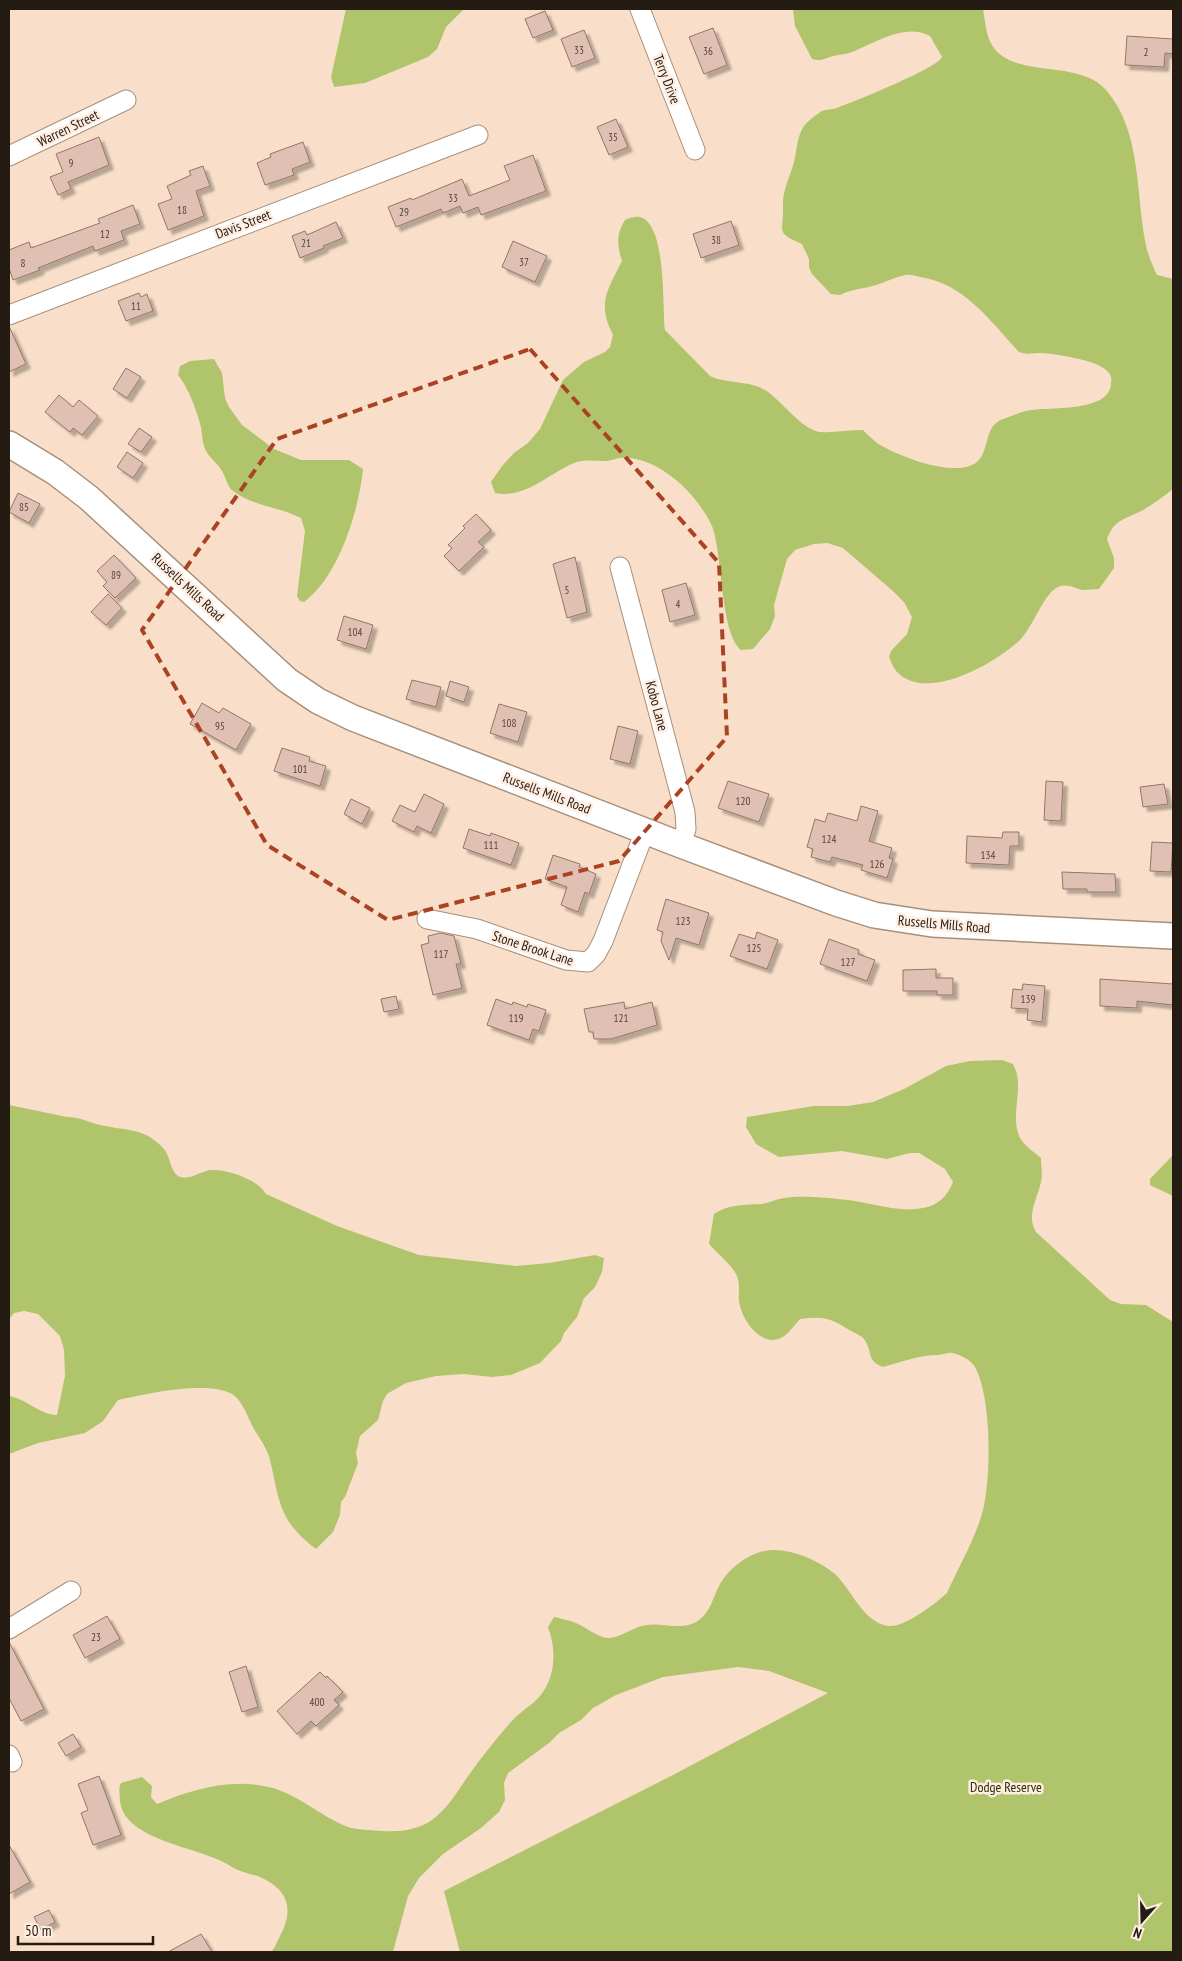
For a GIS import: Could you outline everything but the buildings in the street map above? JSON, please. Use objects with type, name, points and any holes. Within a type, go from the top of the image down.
[{"type":"main road","name":"Russells Mills Road","points":[[9,444],[55,472],[89,498],[301,691],[334,709],[372,726],[836,903],[892,920],[932,924],[1173,936]]},
{"type":"street","name":"Terry Drive","points":[[640,9],[695,150]]},
{"type":"street","name":"Warren Street","points":[[9,156],[126,100]]},
{"type":"street","name":"Davis Street","points":[[9,315],[195,242],[478,135]]},
{"type":"street","name":"Kobo Lane","points":[[620,567],[686,812],[686,829],[681,845]]},
{"type":"street","name":"Stone Brook Lane","points":[[427,919],[477,929],[566,960],[588,962],[596,954],[603,941],[645,831]]},
{"type":"street","points":[[9,1629],[71,1592]]},
{"type":"highlighted area","points":[[530,349],[719,563],[727,737],[619,861],[388,920],[267,845],[142,630],[277,439]]},
{"type":"green space","points":[[346,9],[464,9],[446,27],[437,49],[428,57],[365,83],[334,87],[331,77]]},
{"type":"green space","points":[[793,9],[983,9],[988,37],[992,45],[1002,56],[1030,66],[1080,74],[1094,80],[1106,90],[1118,107],[1126,125],[1136,166],[1143,230],[1152,263],[1157,275],[1173,279],[1173,489],[1147,508],[1121,520],[1113,527],[1107,539],[1114,558],[1114,568],[1099,589],[1083,590],[1071,586],[1058,587],[1048,596],[1020,640],[978,669],[942,682],[925,683],[909,680],[896,671],[889,657],[891,651],[907,634],[912,617],[904,602],[894,592],[843,548],[827,543],[814,544],[795,550],[787,559],[774,605],[775,616],[770,629],[753,649],[741,650],[734,641],[725,611],[716,539],[712,526],[693,497],[663,470],[639,460],[619,458],[606,461],[574,463],[526,489],[506,494],[495,493],[491,482],[514,453],[528,443],[540,429],[563,380],[584,362],[605,352],[610,347],[613,335],[606,314],[606,297],[622,261],[618,245],[620,230],[625,220],[634,217],[640,217],[649,223],[655,234],[662,268],[665,330],[710,376],[765,390],[813,430],[825,432],[863,430],[877,443],[913,460],[958,468],[970,466],[979,460],[985,449],[990,432],[997,422],[1003,419],[1021,412],[1090,404],[1108,393],[1111,376],[1101,366],[1066,356],[1019,352],[976,306],[963,295],[936,281],[913,275],[905,275],[840,295],[831,294],[812,274],[809,267],[809,259],[802,244],[787,237],[782,230],[784,195],[804,126],[822,111],[837,108],[894,84],[926,69],[942,57],[930,36],[910,31],[889,36],[847,54],[815,60],[812,59],[795,26]]},
{"type":"green space","points":[[214,359],[222,373],[225,398],[229,407],[242,425],[274,449],[301,460],[349,460],[363,469],[357,503],[345,541],[327,576],[316,591],[304,602],[300,601],[297,596],[305,531],[301,518],[249,500],[233,491],[229,487],[220,468],[205,450],[195,407],[178,375],[180,366],[190,361]]},
{"type":"green space","name":"Dodge Reserve","points":[[1002,1060],[1013,1064],[1018,1081],[1016,1124],[1018,1133],[1022,1141],[1041,1158],[1042,1179],[1032,1213],[1033,1226],[1036,1232],[1110,1300],[1121,1304],[1146,1305],[1173,1322],[1173,1952],[460,1952],[444,1891],[673,1775],[828,1693],[769,1671],[738,1667],[663,1677],[616,1695],[593,1708],[581,1720],[559,1733],[549,1743],[508,1773],[504,1783],[505,1800],[499,1812],[481,1828],[443,1854],[419,1878],[408,1896],[393,1952],[271,1952],[282,1932],[287,1916],[286,1901],[278,1889],[260,1877],[240,1871],[219,1860],[150,1835],[135,1826],[125,1815],[120,1801],[119,1790],[121,1783],[142,1777],[152,1786],[151,1797],[157,1804],[209,1787],[250,1784],[286,1793],[327,1817],[352,1828],[395,1831],[421,1826],[432,1820],[452,1800],[499,1736],[515,1717],[540,1696],[546,1687],[550,1678],[553,1658],[553,1647],[548,1627],[554,1617],[576,1623],[606,1638],[615,1637],[646,1625],[680,1626],[693,1624],[706,1612],[720,1584],[729,1572],[742,1561],[756,1553],[772,1550],[788,1551],[829,1569],[841,1580],[865,1612],[879,1624],[895,1626],[911,1619],[942,1598],[947,1593],[970,1546],[985,1502],[989,1441],[985,1399],[981,1381],[975,1367],[965,1358],[951,1353],[917,1357],[883,1367],[874,1362],[867,1343],[862,1337],[838,1323],[822,1318],[800,1319],[781,1338],[774,1340],[760,1336],[749,1326],[742,1312],[739,1303],[739,1284],[735,1272],[709,1244],[714,1214],[731,1207],[762,1204],[791,1197],[807,1197],[848,1200],[895,1208],[914,1209],[928,1207],[938,1202],[953,1182],[945,1169],[919,1153],[910,1153],[887,1159],[842,1151],[779,1157],[756,1144],[746,1127],[747,1117],[814,1106],[848,1106],[873,1102],[904,1089],[946,1066],[970,1061]]},
{"type":"green space","points":[[9,1105],[77,1118],[143,1134],[157,1142],[164,1149],[173,1170],[178,1176],[186,1178],[212,1170],[234,1173],[257,1184],[266,1194],[337,1226],[419,1255],[516,1266],[549,1263],[595,1255],[604,1258],[602,1272],[595,1287],[584,1298],[577,1317],[564,1333],[561,1341],[540,1363],[511,1375],[492,1377],[464,1374],[436,1376],[406,1383],[387,1394],[378,1420],[360,1436],[356,1453],[358,1463],[345,1497],[341,1502],[340,1515],[333,1532],[316,1549],[304,1539],[288,1520],[279,1500],[268,1452],[242,1405],[232,1394],[221,1390],[192,1388],[118,1400],[103,1421],[85,1433],[38,1443],[9,1454],[9,1396],[44,1412],[57,1415],[65,1376],[64,1350],[60,1336],[38,1314],[24,1311],[14,1313],[9,1319]]},
{"type":"green space","points":[[1173,1155],[1173,1196],[1150,1185],[1150,1179]]}]
